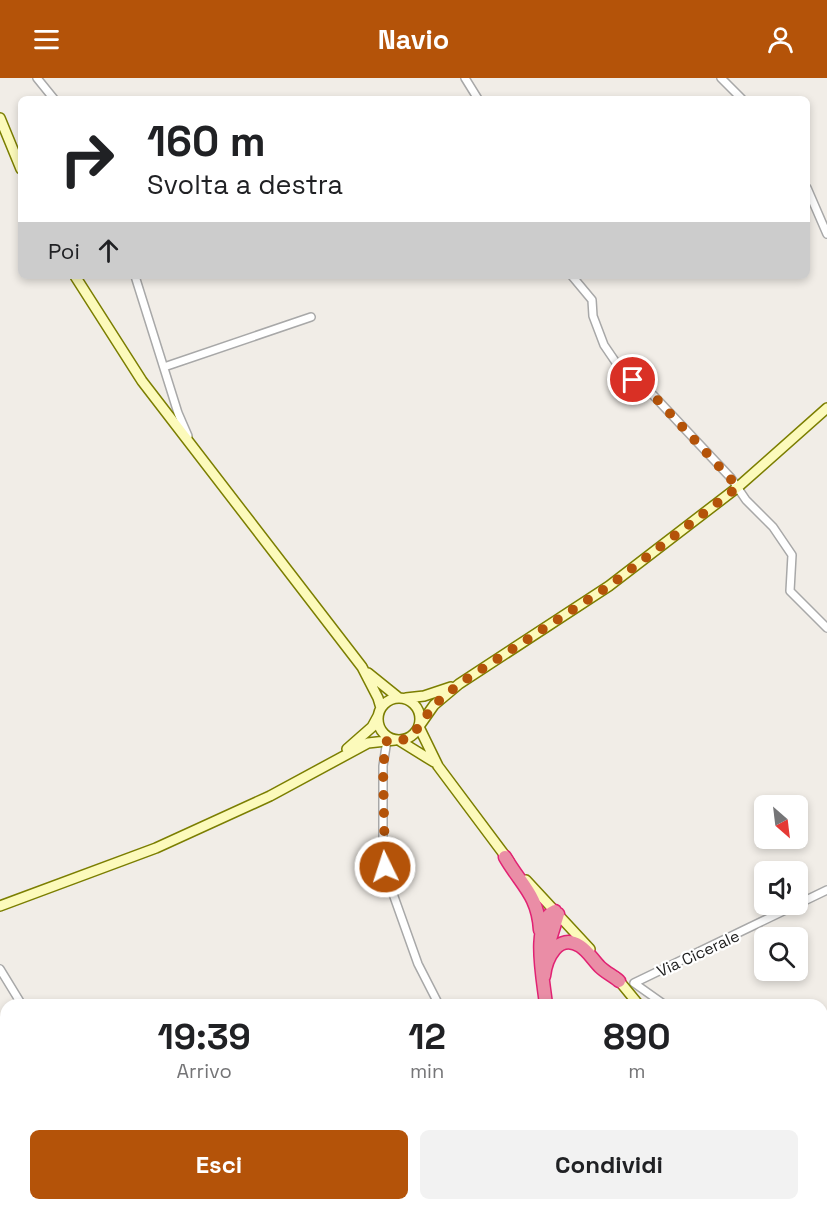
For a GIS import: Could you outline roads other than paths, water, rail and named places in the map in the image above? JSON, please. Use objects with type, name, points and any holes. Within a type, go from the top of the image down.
[{"type":"highway","points":[[506,857],[517,878],[536,902],[541,934],[546,999]]},
{"type":"highway","points":[[541,934],[546,917],[557,912]]},
{"type":"highway","points":[[544,976],[547,943],[557,912]]},
{"type":"highway","points":[[545,962],[556,947],[573,943],[581,947],[599,966],[619,981]]},
{"type":"main road","points":[[0,118],[18,163]]},
{"type":"main road","points":[[77,279],[142,381],[362,667],[378,698],[380,728],[389,738],[438,766]]},
{"type":"main road","points":[[0,906],[166,843],[270,796],[368,743],[412,736],[434,705],[459,684],[609,586],[738,487],[827,408]]},
{"type":"main road","points":[[362,667],[400,698],[416,705],[420,715],[419,726],[438,766],[506,857],[634,999]]},
{"type":"main road","points":[[334,761],[365,735],[388,701],[424,696],[459,684]]},
{"type":"street","points":[[37,78],[52,96]]},
{"type":"street","points":[[465,78],[476,96]]},
{"type":"street","points":[[721,78],[739,96]]},
{"type":"street","points":[[810,195],[827,234]]},
{"type":"street","points":[[136,279],[178,413],[194,449]]},
{"type":"street","points":[[574,279],[592,300],[593,316],[604,345],[619,367],[653,395],[738,487],[746,500],[773,527],[792,555],[790,591],[827,628]]},
{"type":"street","points":[[164,367],[311,317]]},
{"type":"street","points":[[394,740],[383,757],[383,846],[387,877],[418,964],[436,999]]},
{"type":"street","name":"Via Cicerale","points":[[657,999],[634,983],[827,890]]},
{"type":"street","points":[[0,969],[18,999]]}]
